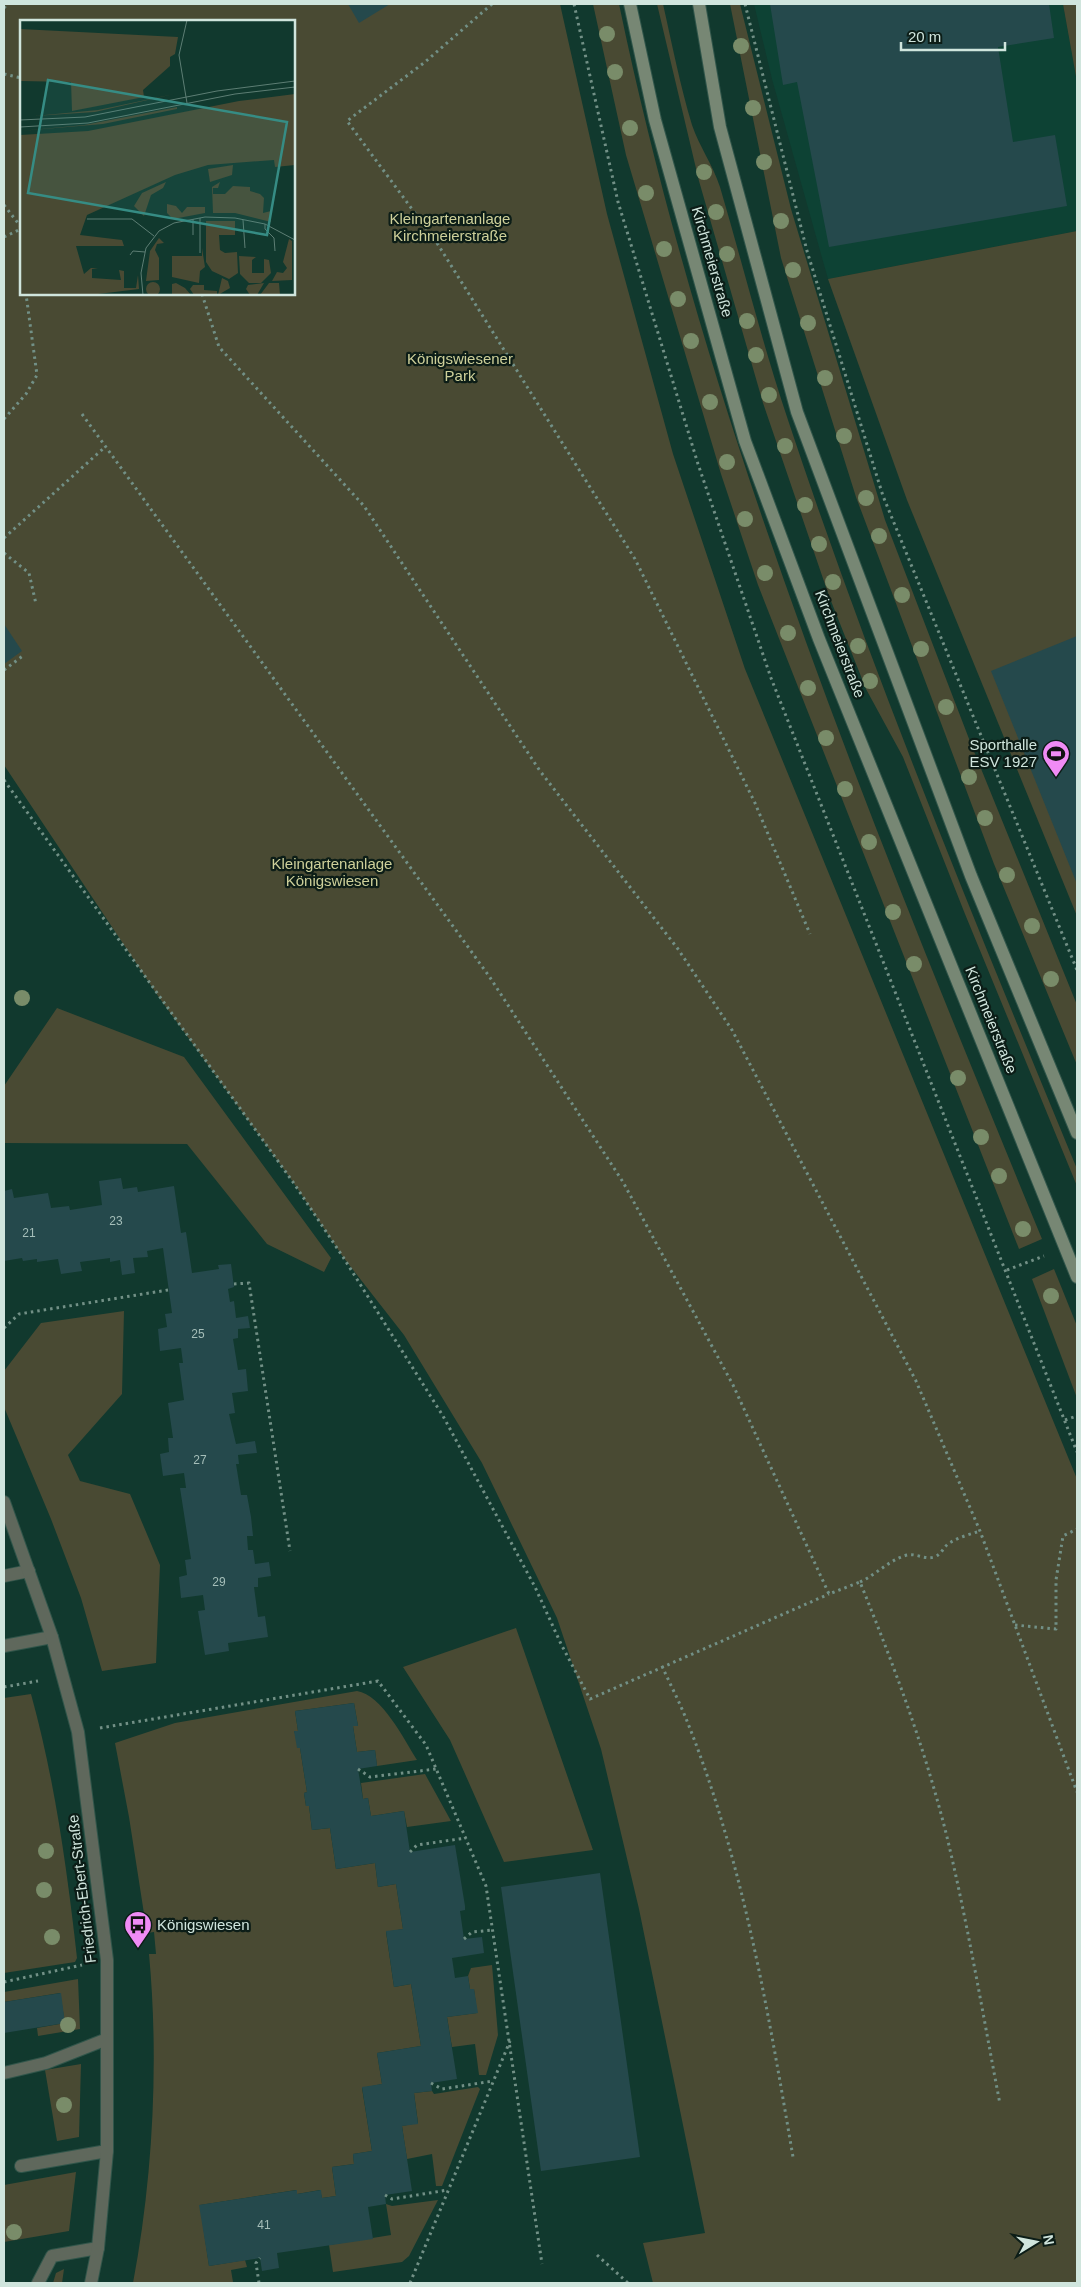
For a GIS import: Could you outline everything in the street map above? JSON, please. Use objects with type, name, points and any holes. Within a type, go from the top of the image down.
[{"type":"main road","name":"Kirchmeierstraße","points":[[630,4],[655,120],[746,441],[820,639],[1077,1277]]},
{"type":"main road","points":[[700,4],[720,127],[800,421],[971,876],[1077,1133]]},
{"type":"street","name":"Friedrich-Ebert-Straße","points":[[4,1502],[52,1637],[78,1732],[107,1960],[107,2151],[98,2248],[91,2283]]},
{"type":"street","points":[[4,1576],[30,1571]]},
{"type":"street","points":[[4,1646],[52,1637]]},
{"type":"street","points":[[4,2073],[46,2063],[107,2039]]},
{"type":"street","points":[[21,2166],[107,2151]]},
{"type":"street","points":[[38,2283],[52,2256],[98,2248]]},
{"type":"path","points":[[4,8],[7,4]]},
{"type":"path","points":[[492,4],[425,62],[347,121],[436,243],[635,559],[755,803],[810,934]]},
{"type":"path","points":[[574,4],[618,202],[698,464],[768,669],[1077,1452]]},
{"type":"path","points":[[744,4],[807,251],[884,496],[1077,970]]},
{"type":"path","points":[[4,74],[20,78]]},
{"type":"path","points":[[4,205],[20,227]]},
{"type":"path","points":[[4,237],[20,229]]},
{"type":"path","points":[[4,419],[26,394],[37,375],[26,295]]},
{"type":"path","points":[[202,295],[220,347],[364,506],[540,771],[678,949],[732,1030],[916,1381],[980,1531],[1077,1792]]},
{"type":"path","points":[[82,414],[489,976],[623,1182],[733,1385],[829,1594]]},
{"type":"path","points":[[4,538],[105,447]]},
{"type":"path","points":[[4,553],[29,574],[36,604]]},
{"type":"path","points":[[4,670],[24,655]]},
{"type":"path","points":[[4,780],[293,1182],[343,1257],[447,1424],[535,1587],[560,1644],[590,1699],[662,1666],[860,1582],[875,1575],[895,1558],[911,1554],[931,1558],[943,1552],[946,1545],[952,1540],[980,1531]]},
{"type":"path","points":[[234,1284],[248,1283],[290,1551]]},
{"type":"path","points":[[4,1328],[19,1314],[168,1290]]},
{"type":"path","points":[[1065,1420],[1077,1416]]},
{"type":"path","points":[[1016,1625],[1056,1629],[1056,1580],[1063,1536],[1077,1529]]},
{"type":"path","points":[[860,1582],[899,1678],[926,1761],[947,1838],[1000,2104]]},
{"type":"path","points":[[662,1666],[687,1721],[709,1781],[748,1916],[772,2032],[793,2157]]},
{"type":"path","points":[[4,1686],[64,1676]]},
{"type":"path","points":[[78,1732],[378,1681],[426,1745],[486,1886],[542,2264]]},
{"type":"path","points":[[358,1769],[370,1777],[436,1768]]},
{"type":"path","points":[[410,1852],[417,1845],[466,1838]]},
{"type":"path","points":[[464,1939],[472,1932],[493,1930]]},
{"type":"path","points":[[4,1982],[107,1960]]},
{"type":"path","points":[[410,2283],[510,2040]]},
{"type":"path","points":[[430,2084],[442,2089],[493,2080]]},
{"type":"path","points":[[385,2196],[392,2199],[448,2190]]},
{"type":"path","points":[[597,2255],[628,2283]]},
{"type":"path","points":[[259,2283],[256,2264],[260,2258]]},
{"type":"shaded area","points":[[754,4],[1063,4],[1077,82],[1077,231],[828,279],[772,79]]},
{"type":"green space","name":"Kleingartenanlage Königswiesen","points":[[4,4],[560,4],[607,214],[673,454],[745,669],[1077,1479],[1077,2283],[653,2283],[643,2243],[705,2233],[639,1909],[601,1749],[557,1618],[482,1463],[404,1335],[343,1257],[293,1182],[158,996],[4,765]]},
{"type":"green space","points":[[593,4],[619,4],[656,163],[699,321],[748,476],[802,631],[859,784],[1042,1239],[1019,1249],[758,585],[721,474],[626,155]]},
{"type":"green space","points":[[657,4],[663,4],[692,125],[720,187],[770,362],[820,515],[889,703],[1077,1169],[1077,1186],[965,914],[903,757],[866,689],[829,596],[763,403],[699,181]]},
{"type":"green space","points":[[730,4],[740,4],[791,209],[885,520],[971,744],[1077,1005],[1077,1065],[994,864],[856,497],[781,258]]},
{"type":"green space","points":[[1063,4],[1077,4],[1077,82]]},
{"type":"green space","points":[[1077,231],[1077,916],[907,500],[828,279]]},
{"type":"green space","points":[[57,1008],[184,1057],[331,1258],[324,1272],[267,1244],[187,1144],[4,1143],[4,1086]]},
{"type":"green space","points":[[1054,1269],[1077,1326],[1077,1398],[1032,1279]]},
{"type":"green space","points":[[124,1311],[122,1394],[68,1455],[80,1481],[130,1494],[160,1565],[156,1663],[102,1671],[81,1598],[51,1519],[4,1407],[4,1371],[41,1323]]},
{"type":"green space","points":[[516,1628],[593,1850],[504,1862],[450,1740],[403,1667]]},
{"type":"green space","points":[[357,1691],[366,1694],[384,1709],[417,1760],[377,1766],[375,1750],[357,1752],[353,1726],[358,1726],[354,1703],[295,1711],[298,1731],[294,1731],[300,1748],[307,1792],[304,1793],[306,1806],[309,1806],[312,1830],[330,1828],[336,1869],[375,1863],[378,1887],[396,1884],[403,1929],[386,1932],[394,1987],[411,1984],[421,2046],[377,2053],[382,2084],[362,2088],[372,2151],[353,2154],[354,2164],[332,2167],[336,2196],[322,2198],[320,2190],[297,2194],[296,2190],[200,2205],[209,2266],[245,2260],[247,2267],[231,2270],[233,2282],[133,2283],[145,2202],[152,2119],[154,2036],[149,1954],[156,1954],[154,1932],[147,1933],[129,1817],[115,1743],[175,1723]]},
{"type":"green space","points":[[31,1694],[47,1759],[59,1825],[77,1958],[75,1962],[4,1973],[4,1698]]},
{"type":"green space","points":[[425,1774],[451,1821],[407,1827],[404,1811],[371,1816],[368,1798],[363,1799],[361,1783]]},
{"type":"green space","points":[[492,1965],[498,2035],[486,2075],[479,2075],[475,2044],[452,2047],[447,2017],[477,2013],[474,1989],[470,1989],[468,1976],[471,1968]]},
{"type":"green space","points":[[78,1979],[80,2029],[38,2036],[37,2028],[65,2023],[60,1993],[4,2002],[4,1992]]},
{"type":"green space","points":[[81,2064],[79,2137],[57,2141],[45,2070]]},
{"type":"green space","points":[[478,2087],[480,2089],[442,2186],[436,2186],[432,2154],[407,2159],[402,2126],[418,2123],[414,2093],[432,2091],[434,2094]]},
{"type":"green space","points":[[76,2172],[69,2231],[4,2242],[4,2185]]},
{"type":"green space","points":[[438,2200],[409,2256],[402,2262],[333,2272],[329,2245],[391,2235],[386,2204],[392,2206]]},
{"type":"green space","points":[[64,2269],[62,2283],[53,2283],[56,2273]]},
{"type":"building","points":[[348,4],[390,4],[359,23]]},
{"type":"building","points":[[770,4],[1049,4],[1054,38],[998,47],[1013,142],[1055,135],[1067,206],[829,247],[797,82],[783,85]]},
{"type":"building","points":[[4,624],[22,651],[4,664]]},
{"type":"building","name":"Sporthalle ESV 1927","points":[[1077,636],[1077,884],[991,671]]},
{"type":"building","points":[[121,1178],[123,1189],[137,1187],[138,1192],[174,1186],[181,1233],[186,1232],[192,1273],[219,1269],[218,1265],[231,1264],[234,1287],[228,1289],[230,1302],[234,1301],[236,1318],[248,1316],[250,1328],[238,1329],[238,1338],[233,1339],[238,1370],[246,1369],[248,1391],[232,1393],[235,1413],[229,1414],[236,1444],[255,1441],[257,1453],[238,1455],[239,1464],[236,1464],[241,1495],[247,1495],[251,1517],[253,1536],[247,1536],[248,1550],[253,1550],[255,1564],[269,1562],[271,1576],[258,1578],[258,1587],[254,1587],[258,1617],[265,1616],[268,1637],[228,1643],[229,1651],[205,1655],[198,1611],[205,1610],[203,1595],[181,1598],[179,1577],[187,1575],[185,1560],[191,1559],[180,1488],[186,1488],[184,1473],[163,1476],[160,1454],[169,1452],[168,1438],[173,1438],[168,1403],[184,1400],[179,1363],[183,1363],[181,1348],[160,1351],[158,1329],[167,1327],[165,1314],[172,1313],[163,1248],[147,1251],[148,1257],[133,1258],[135,1273],[122,1275],[120,1260],[110,1262],[110,1258],[80,1262],[82,1271],[61,1274],[58,1259],[37,1262],[37,1259],[23,1261],[22,1258],[4,1261],[4,1191],[12,1189],[14,1198],[48,1193],[51,1208],[69,1206],[70,1210],[102,1205],[99,1181]]},
{"type":"building","points":[[354,1703],[358,1726],[353,1726],[357,1752],[375,1750],[377,1766],[358,1769],[363,1799],[368,1798],[371,1816],[404,1811],[410,1852],[455,1845],[465,1906],[465,1910],[460,1911],[464,1939],[482,1937],[484,1953],[452,1958],[455,1978],[468,1976],[470,1989],[474,1989],[478,2013],[447,2017],[457,2079],[431,2083],[432,2091],[414,2093],[418,2124],[402,2126],[412,2191],[385,2195],[386,2204],[368,2207],[373,2239],[277,2253],[279,2268],[262,2271],[260,2258],[209,2266],[199,2205],[297,2190],[297,2194],[321,2190],[322,2198],[336,2196],[332,2167],[354,2164],[353,2154],[372,2151],[362,2087],[382,2084],[377,2053],[421,2046],[411,1984],[394,1987],[386,1931],[403,1929],[396,1884],[378,1887],[375,1863],[336,1869],[330,1828],[312,1830],[309,1806],[306,1806],[304,1793],[307,1792],[300,1748],[297,1748],[294,1731],[298,1731],[295,1711]]},
{"type":"building","points":[[600,1873],[640,2157],[541,2171],[501,1887]]},
{"type":"building","points":[[61,1993],[65,2023],[4,2033],[4,2002]]},
{"type":"place","name":"Sporthalle ESV 1927","points":[[1056,778]]},
{"type":"place","name":"Königswiesen","points":[[138,1949]]},
{"type":"park label","name":"Kleingartenanlage Kirchmeierstraße","points":[[450,228]]},
{"type":"park label","name":"Königswiesener Park","points":[[460,368]]}]
